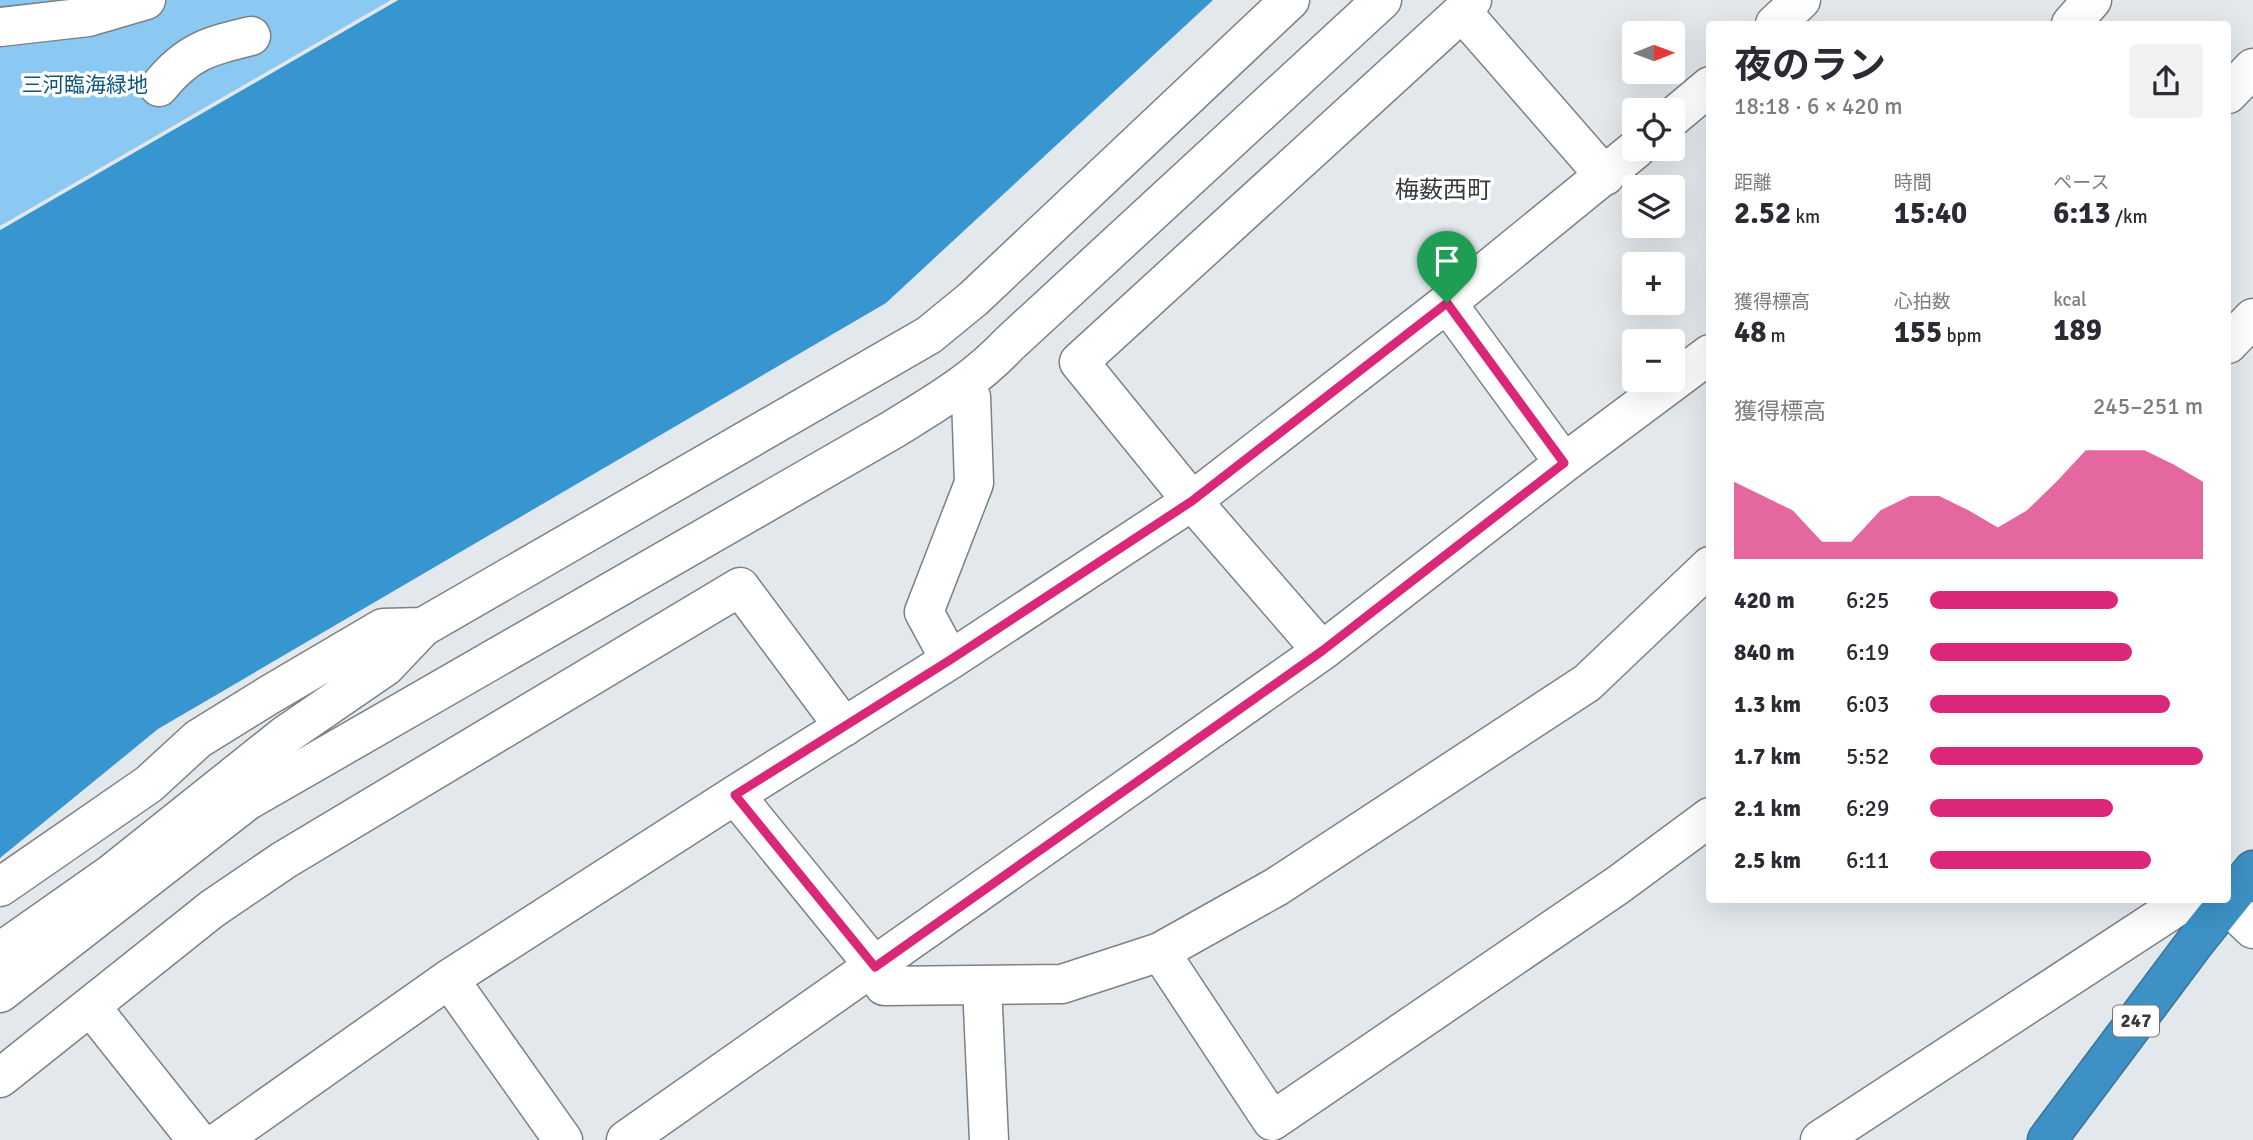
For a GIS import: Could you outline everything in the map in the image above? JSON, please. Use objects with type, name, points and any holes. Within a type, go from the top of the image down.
[{"type":"highway","name":"247","points":[[2047,1140],[2188,952],[2240,917],[2253,870]]},
{"type":"street","points":[[0,27],[88,17],[146,0]]},
{"type":"street","points":[[4,973],[111,874],[284,736],[386,666],[423,627],[929,335],[972,299],[1290,0]]},
{"type":"street","points":[[4,973],[247,801],[892,430],[960,387],[986,368],[1019,334],[1382,0]]},
{"type":"street","points":[[1778,21],[1801,0]]},
{"type":"street","points":[[2074,21],[2092,0]]},
{"type":"street","points":[[1322,651],[1192,501],[1079,362],[1467,6],[1605,176]]},
{"type":"street","points":[[159,87],[187,58],[251,36]]},
{"type":"street","points":[[2231,91],[2253,68]]},
{"type":"street","points":[[1685,107],[1706,89]]},
{"type":"street","points":[[221,1140],[449,979],[950,660],[1192,501],[1447,303],[1622,161]]},
{"type":"street","points":[[1447,303],[1564,463]]},
{"type":"street","points":[[2231,341],[2253,318]]},
{"type":"street","points":[[626,1140],[1322,651],[1564,463],[1706,357]]},
{"type":"street","points":[[950,660],[924,612],[974,483],[971,397],[960,387]]},
{"type":"street","points":[[735,795],[875,967],[884,986],[1062,984],[1160,952],[1276,887],[1587,683],[1706,570]]},
{"type":"street","points":[[0,1078],[212,909],[284,860],[740,587],[844,727]]},
{"type":"street","points":[[0,887],[149,784],[198,739],[269,695],[383,628],[423,627]]},
{"type":"street","points":[[1160,952],[1272,1121],[1618,885],[1706,820]]},
{"type":"street","points":[[1820,1140],[2183,903]]},
{"type":"street","points":[[2197,903],[2240,917]]},
{"type":"street","points":[[449,979],[563,1140]]},
{"type":"street","points":[[982,985],[989,1140]]},
{"type":"street","points":[[91,1007],[197,1140]]},
{"type":"green space","name":"三河臨海緑地","points":[[0,0],[398,0],[0,230]]},
{"type":"shaded area","points":[[398,0],[1213,0],[886,303],[158,729],[0,858],[0,230]]},
{"type":"pier","points":[[391,0],[398,0],[0,230],[0,226]]},
{"type":"district","name":"梅薮西町","points":[[1443,190]]},
{"type":"route","points":[[1447,303],[1564,463],[1322,651],[875,967],[735,795],[950,660],[1192,501],[1447,303]]}]
